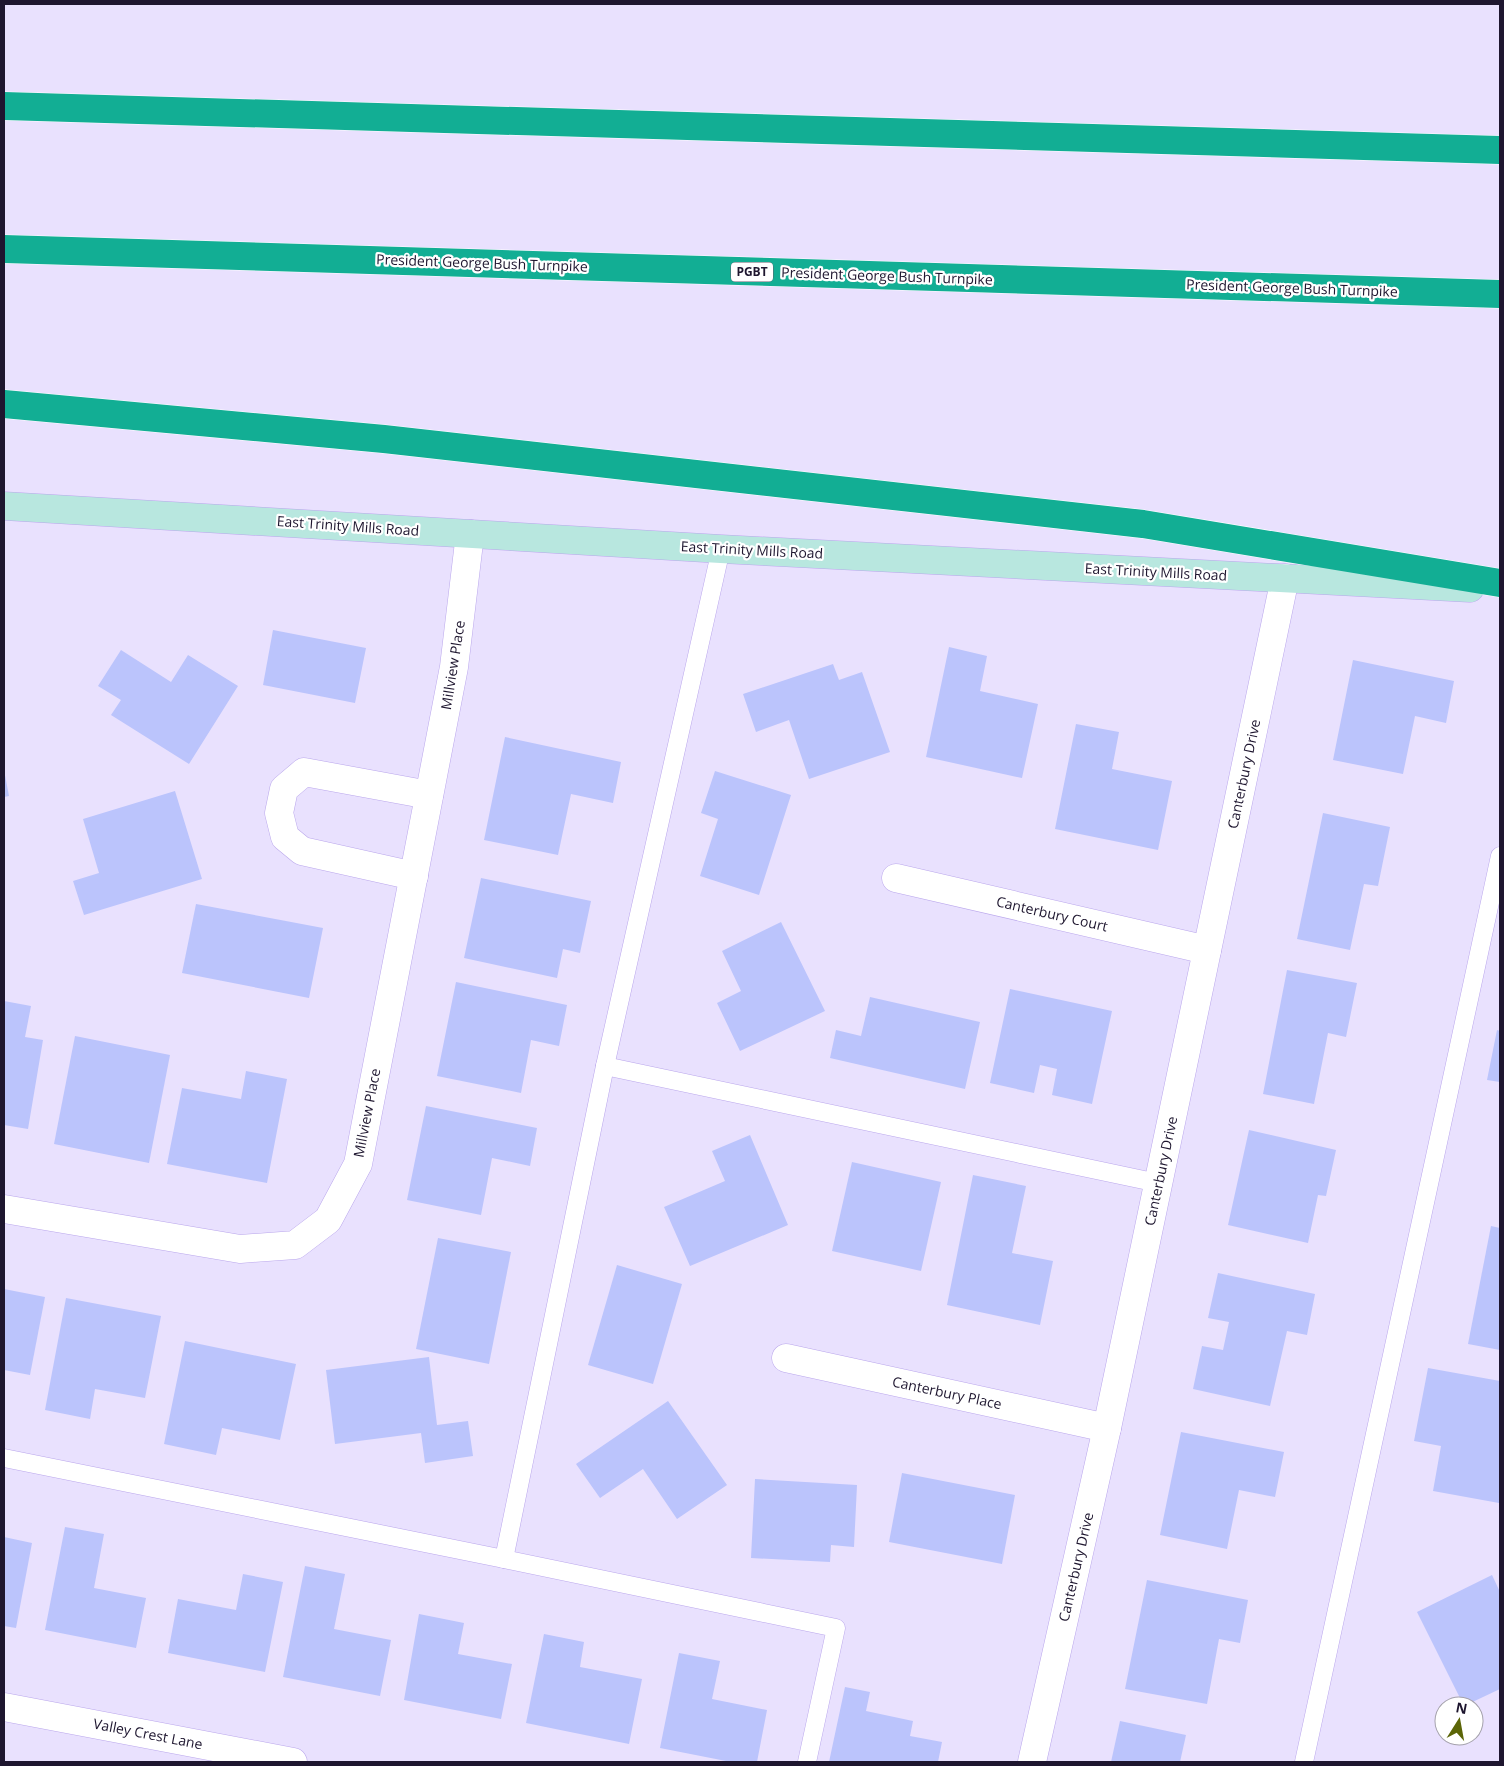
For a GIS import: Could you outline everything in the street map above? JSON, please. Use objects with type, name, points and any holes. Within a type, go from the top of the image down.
[{"type":"highway","points":[[4,106],[1500,150]]},
{"type":"highway","name":"President George Bush Turnpike","points":[[4,249],[1500,294]]},
{"type":"highway","points":[[4,404],[384,439],[1143,524],[1500,583]]},
{"type":"main road","name":"East Trinity Mills Road","points":[[4,506],[721,549],[1500,589]]},
{"type":"street","name":"Millview Place","points":[[4,1209],[240,1249],[295,1245],[328,1220],[358,1164],[454,667],[470,534]]},
{"type":"street","name":"Canterbury Drive","points":[[1032,1762],[1107,1428],[1285,578]]},
{"type":"street","points":[[414,876],[302,851],[285,837],[278,813],[284,789],[304,772],[429,796]]},
{"type":"street","name":"Canterbury Court","points":[[896,878],[1207,950]]},
{"type":"street","name":"Canterbury Place","points":[[786,1358],[1107,1428]]},
{"type":"street","name":"Valley Crest Lane","points":[[4,1707],[293,1762]]},
{"type":"lane","points":[[504,1559],[605,1066],[721,549]]},
{"type":"lane","points":[[1304,1762],[1500,856]]},
{"type":"lane","points":[[605,1066],[1158,1182]]},
{"type":"lane","points":[[4,1458],[836,1628],[807,1762]]},
{"type":"building","points":[[273,630],[366,648],[355,703],[263,685]]},
{"type":"building","points":[[949,647],[987,656],[980,691],[1038,704],[1022,778],[926,757]]},
{"type":"building","points":[[121,650],[171,682],[188,655],[238,686],[189,764],[111,715],[121,700],[98,686]]},
{"type":"building","points":[[1353,660],[1454,681],[1446,723],[1415,716],[1403,774],[1333,760]]},
{"type":"building","points":[[833,664],[839,680],[862,672],[890,752],[809,779],[789,720],[756,732],[743,694]]},
{"type":"building","points":[[1076,724],[1119,732],[1112,769],[1172,781],[1158,850],[1055,829]]},
{"type":"building","points":[[505,737],[621,762],[613,803],[571,794],[558,855],[484,840]]},
{"type":"building","points":[[4,770],[9,796],[4,797]]},
{"type":"building","points":[[715,771],[791,795],[759,895],[700,876],[718,819],[701,813]]},
{"type":"building","points":[[175,791],[202,879],[84,915],[73,881],[99,873],[83,819]]},
{"type":"building","points":[[1323,813],[1390,827],[1378,886],[1364,884],[1350,950],[1297,939]]},
{"type":"building","points":[[481,878],[591,901],[580,953],[563,949],[557,978],[464,958]]},
{"type":"building","points":[[196,904],[323,928],[309,998],[182,973]]},
{"type":"building","points":[[781,922],[825,1011],[740,1051],[717,1003],[741,991],[722,951]]},
{"type":"building","points":[[1287,970],[1357,983],[1346,1037],[1328,1033],[1314,1104],[1263,1094]]},
{"type":"building","points":[[456,982],[567,1005],[559,1046],[531,1040],[521,1093],[437,1076]]},
{"type":"building","points":[[1010,989],[1112,1011],[1092,1104],[1052,1095],[1057,1069],[1040,1065],[1034,1093],[990,1083]]},
{"type":"building","points":[[870,997],[980,1022],[965,1089],[830,1058],[836,1030],[861,1036]]},
{"type":"building","points":[[4,1001],[31,1006],[25,1037],[43,1040],[28,1129],[4,1125]]},
{"type":"building","points":[[1497,1030],[1500,1031],[1500,1082],[1487,1080]]},
{"type":"building","points":[[75,1036],[170,1055],[149,1163],[54,1144]]},
{"type":"building","points":[[246,1071],[287,1079],[267,1183],[167,1164],[182,1088],[241,1099]]},
{"type":"building","points":[[426,1106],[537,1128],[530,1166],[492,1158],[481,1215],[407,1200]]},
{"type":"building","points":[[1249,1130],[1336,1150],[1326,1196],[1318,1195],[1308,1243],[1228,1225]]},
{"type":"building","points":[[750,1135],[788,1225],[690,1266],[664,1207],[725,1181],[712,1151]]},
{"type":"building","points":[[852,1162],[941,1182],[921,1271],[832,1251]]},
{"type":"building","points":[[973,1175],[1026,1186],[1012,1253],[1053,1261],[1040,1325],[947,1305]]},
{"type":"building","points":[[1491,1226],[1500,1228],[1500,1350],[1468,1344]]},
{"type":"building","points":[[438,1238],[511,1252],[489,1364],[416,1349]]},
{"type":"building","points":[[617,1265],[682,1284],[653,1384],[588,1365]]},
{"type":"building","points":[[1218,1273],[1315,1294],[1307,1335],[1287,1331],[1270,1406],[1193,1389],[1202,1346],[1223,1350],[1229,1322],[1208,1318]]},
{"type":"building","points":[[4,1289],[45,1297],[30,1375],[4,1370]]},
{"type":"building","points":[[66,1298],[161,1316],[145,1398],[95,1389],[90,1419],[45,1410]]},
{"type":"building","points":[[185,1341],[296,1364],[280,1440],[222,1428],[216,1455],[164,1444]]},
{"type":"building","points":[[429,1357],[437,1425],[468,1421],[473,1456],[425,1463],[421,1433],[335,1444],[326,1370]]},
{"type":"building","points":[[1428,1368],[1500,1381],[1499,1503],[1433,1491],[1441,1446],[1414,1441]]},
{"type":"building","points":[[668,1401],[727,1485],[677,1519],[643,1469],[600,1498],[576,1464]]},
{"type":"building","points":[[1181,1432],[1284,1452],[1275,1497],[1239,1490],[1227,1549],[1160,1535]]},
{"type":"building","points":[[902,1473],[1015,1495],[1002,1564],[889,1542]]},
{"type":"building","points":[[755,1479],[857,1485],[854,1547],[831,1545],[830,1562],[751,1558]]},
{"type":"building","points":[[65,1527],[104,1534],[94,1588],[146,1598],[136,1648],[45,1630]]},
{"type":"building","points":[[4,1537],[32,1543],[16,1628],[4,1626]]},
{"type":"building","points":[[305,1566],[345,1574],[334,1629],[391,1640],[380,1696],[283,1677]]},
{"type":"building","points":[[243,1574],[283,1582],[265,1672],[168,1653],[178,1599],[236,1610]]},
{"type":"building","points":[[1492,1575],[1500,1592],[1500,1689],[1484,1697],[1459,1696],[1417,1612]]},
{"type":"building","points":[[1147,1580],[1248,1600],[1240,1643],[1219,1639],[1207,1704],[1125,1689]]},
{"type":"building","points":[[419,1614],[464,1623],[458,1654],[512,1664],[501,1719],[404,1700]]},
{"type":"building","points":[[544,1634],[584,1642],[580,1667],[642,1679],[629,1744],[526,1723]]},
{"type":"building","points":[[679,1653],[720,1661],[712,1699],[767,1710],[757,1762],[731,1762],[660,1748]]},
{"type":"building","points":[[845,1687],[870,1692],[866,1711],[913,1721],[910,1736],[942,1742],[938,1762],[829,1762]]},
{"type":"building","points":[[1120,1721],[1186,1735],[1180,1762],[1111,1762]]}]
